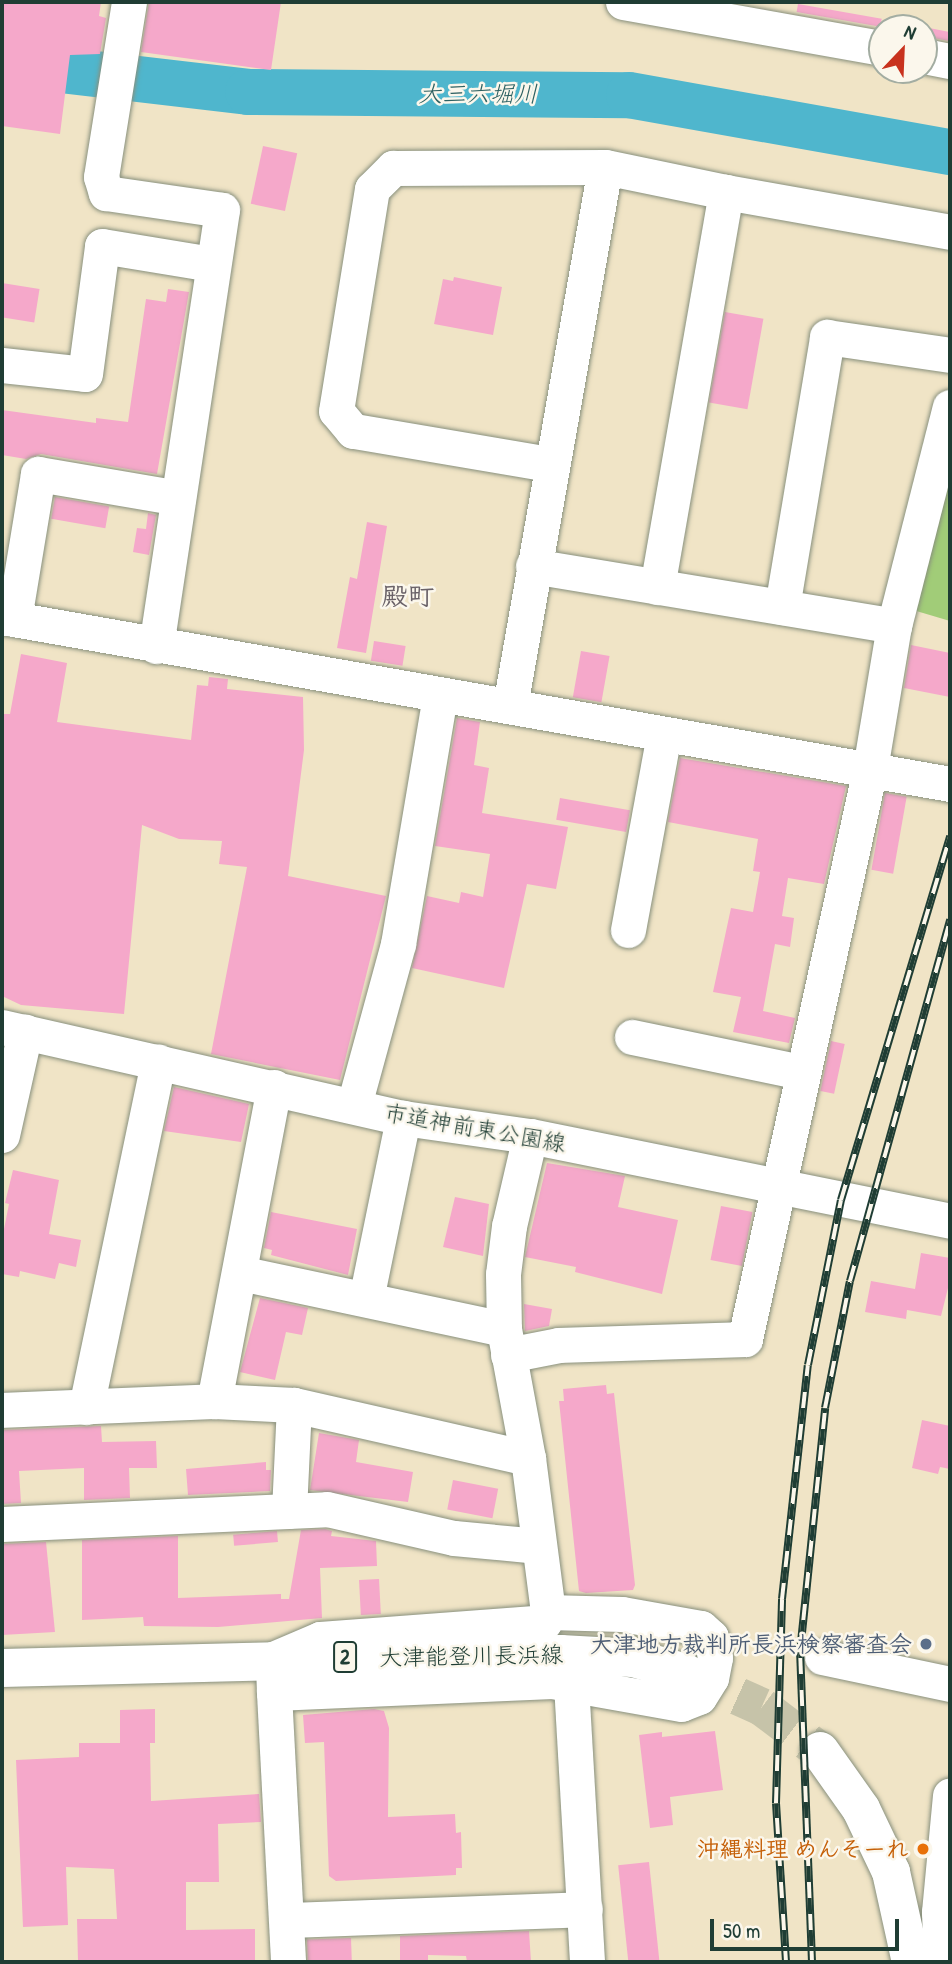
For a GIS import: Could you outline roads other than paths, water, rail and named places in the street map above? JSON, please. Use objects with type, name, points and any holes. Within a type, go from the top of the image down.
[{"type":"main road","name":"大津能登川長浜線","points":[[2,1668],[274,1676],[561,1654],[633,1658],[686,1673]]},
{"type":"main road","points":[[820,1751],[861,1809],[891,1872],[911,1962]]},
{"type":"street","points":[[129,2],[101,177],[106,193],[222,210],[156,646]]},
{"type":"street","points":[[627,2],[789,16],[868,43]]},
{"type":"street","points":[[549,464],[353,431],[336,411],[372,189],[393,167],[605,167],[726,192],[950,232]]},
{"type":"street","points":[[510,706],[549,464],[605,167]]},
{"type":"street","points":[[657,587],[726,192]]},
{"type":"street","points":[[2,365],[85,374],[102,246],[212,264]]},
{"type":"street","points":[[782,607],[827,337],[950,355]]},
{"type":"street","points":[[240,1273],[366,1298],[506,1342],[559,1345],[745,1339],[801,1072],[870,769],[894,626],[950,407]]},
{"type":"street","points":[[178,498],[38,474],[8,618],[950,784]]},
{"type":"street","points":[[533,566],[894,626]]},
{"type":"street","points":[[354,1105],[400,932],[440,695]]},
{"type":"street","points":[[628,930],[664,734]]},
{"type":"street","points":[[2,1129],[13,1030]]},
{"type":"street","name":"市道神前東公園線","points":[[13,1030],[403,1118],[530,1136],[950,1221]]},
{"type":"street","points":[[632,1037],[801,1072]]},
{"type":"street","points":[[86,1407],[158,1061]]},
{"type":"street","points":[[214,1401],[274,1087]]},
{"type":"street","points":[[366,1298],[403,1118]]},
{"type":"street","points":[[274,1676],[320,1639],[544,1622],[548,1612],[528,1458],[506,1342],[503,1274],[509,1226],[530,1136]]},
{"type":"street","points":[[2,1410],[214,1401],[294,1405],[528,1458]]},
{"type":"street","points":[[289,1511],[294,1405]]},
{"type":"street","points":[[2,1524],[327,1508],[454,1538],[539,1546]]},
{"type":"street","points":[[274,1676],[552,1681],[681,1704],[699,1697],[711,1678],[715,1658],[711,1637],[701,1629],[622,1614],[548,1612]]},
{"type":"street","points":[[822,1657],[950,1684]]},
{"type":"street","points":[[274,1676],[288,1962]]},
{"type":"street","points":[[571,1684],[587,1962]]},
{"type":"street","points":[[941,1962],[939,1912],[950,1796]]},
{"type":"street","points":[[287,1920],[585,1909]]},
{"type":"waterway","name":"大三六堀川","points":[[2,63],[248,92],[629,95],[950,152]]},
{"type":"tunnel","points":[[686,1673],[762,1707],[820,1751]]},
{"type":"railway","points":[[786,1962],[776,1803],[782,1599],[808,1365],[841,1200],[950,836]]},
{"type":"railway","points":[[812,1962],[800,1652],[825,1408],[850,1281],[950,920]]},
{"type":"place","name":"大津地方裁判所長浜検察審査会","points":[[926,1644]]},
{"type":"place","name":"沖縄料理 めんそーれ","points":[[923,1849]]},
{"type":"district","name":"殿町","points":[[408,596]]}]
